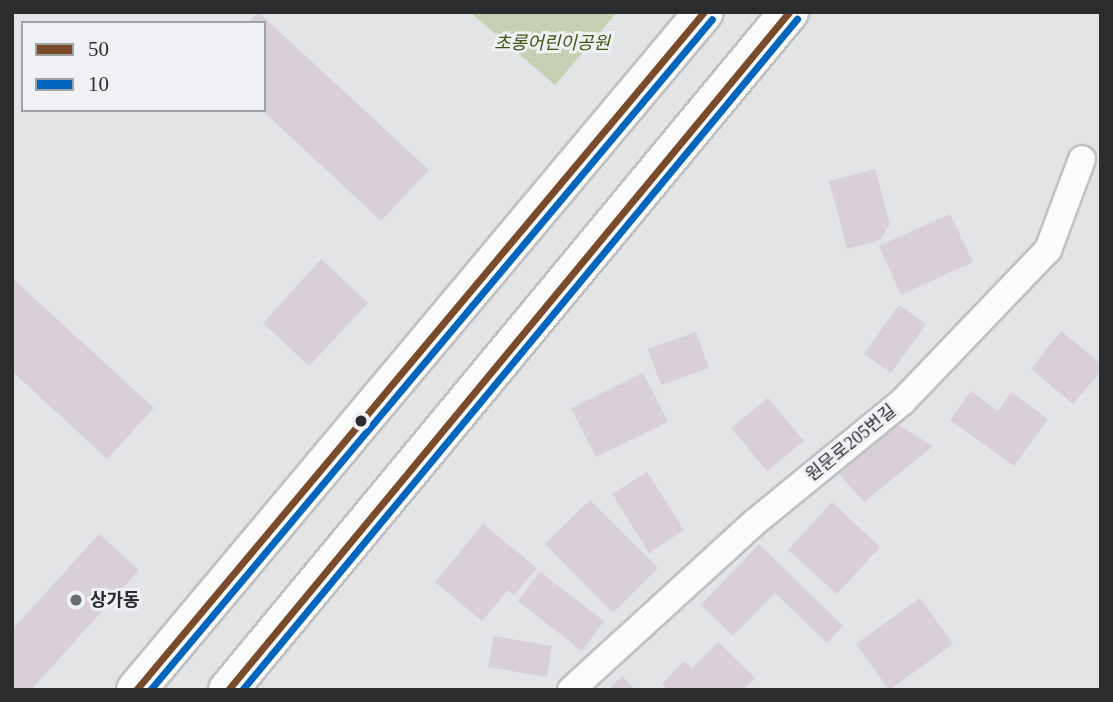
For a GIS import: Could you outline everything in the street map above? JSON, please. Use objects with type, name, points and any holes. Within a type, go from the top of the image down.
[{"type":"street","points":[[136,690],[705,12]]},
{"type":"street","points":[[228,690],[789,12]]},
{"type":"lane","name":"원문로205번길","points":[[571,690],[755,522],[902,402],[1048,250],[1082,159]]},
{"type":"green space","name":"초롱어린이공원","points":[[470,12],[617,12],[555,85]]},
{"type":"building","points":[[258,12],[429,170],[381,221],[264,112],[266,21],[250,21]]},
{"type":"building","points":[[875,169],[890,224],[880,240],[847,249],[829,181]]},
{"type":"building","points":[[950,214],[973,262],[901,295],[879,246]]},
{"type":"building","points":[[321,259],[368,303],[309,366],[263,323]]},
{"type":"building","points":[[12,278],[154,408],[107,459],[12,371]]},
{"type":"building","points":[[899,305],[926,324],[891,373],[864,354]]},
{"type":"building","points":[[1061,331],[1101,364],[1101,371],[1073,404],[1031,369]]},
{"type":"building","points":[[696,332],[709,368],[661,385],[648,349]]},
{"type":"building","points":[[643,373],[668,422],[596,457],[571,408]]},
{"type":"building","points":[[971,391],[998,411],[1011,392],[1048,419],[1014,466],[950,420]]},
{"type":"building","points":[[768,398],[804,441],[767,471],[731,428]]},
{"type":"building","points":[[898,425],[933,446],[864,502],[839,474]]},
{"type":"building","points":[[647,472],[684,530],[649,553],[612,494]]},
{"type":"building","points":[[590,500],[658,568],[613,613],[545,544]]},
{"type":"building","points":[[832,502],[880,547],[837,594],[788,550]]},
{"type":"building","points":[[483,524],[537,568],[514,595],[508,590],[482,621],[435,582]]},
{"type":"building","name":"상가동","points":[[99,534],[139,570],[31,690],[12,690],[12,630]]},
{"type":"building","points":[[759,544],[843,626],[827,643],[775,593],[733,636],[701,605]]},
{"type":"building","points":[[540,572],[604,621],[582,651],[518,601]]},
{"type":"building","points":[[920,598],[953,644],[889,690],[856,644]]},
{"type":"building","points":[[494,636],[552,646],[547,677],[488,667]]},
{"type":"building","points":[[718,642],[755,678],[743,690],[667,690],[662,684],[684,661],[692,668]]},
{"type":"building","points":[[622,676],[635,690],[608,690]]},
{"type":"transit line","name":"50","points":[[136,690],[704,12]]},
{"type":"transit line","name":"50","points":[[228,690],[789,12]]},
{"type":"transit line","name":"10","points":[[150,690],[712,19]]},
{"type":"transit line","name":"10","points":[[242,690],[797,19]]},
{"type":"place","name":"상가동","points":[[76,600]]}]
